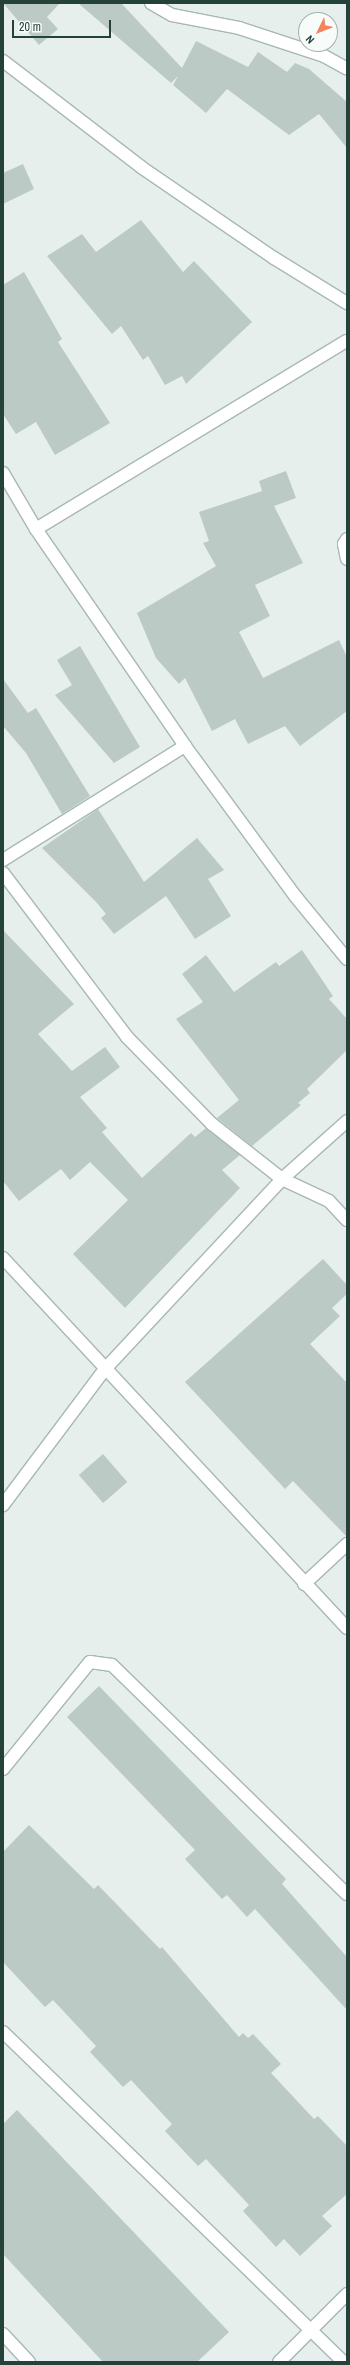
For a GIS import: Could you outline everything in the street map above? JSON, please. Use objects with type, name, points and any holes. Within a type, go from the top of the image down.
[{"type":"street","points":[[151,3],[172,15],[239,28],[324,56],[347,69]]},
{"type":"street","points":[[3,61],[141,167],[274,258],[347,303]]},
{"type":"street","points":[[36,529],[347,341]]},
{"type":"street","points":[[3,473],[36,529],[185,746],[296,897],[347,959]]},
{"type":"street","points":[[347,539],[344,544],[347,559]]},
{"type":"street","points":[[3,860],[185,746]]},
{"type":"street","points":[[3,873],[127,1037],[212,1124],[282,1179],[329,1201],[347,1220]]},
{"type":"street","points":[[3,1505],[106,1368],[282,1179],[347,1121]]},
{"type":"street","points":[[3,1258],[304,1584],[347,1628]]},
{"type":"street","points":[[304,1584],[347,1544]]},
{"type":"street","points":[[3,1768],[90,1662],[112,1665],[347,1894]]},
{"type":"street","points":[[3,2032],[344,2362]]},
{"type":"street","points":[[279,2362],[312,2332],[347,2294]]},
{"type":"street","points":[[3,2334],[29,2362]]},
{"type":"building","points":[[3,3],[60,3],[47,17],[58,29],[39,45]]},
{"type":"building","points":[[78,3],[121,3],[182,68],[196,41],[248,67],[258,52],[287,72],[295,63],[309,69],[347,102],[347,148],[319,114],[289,135],[227,89],[206,113],[173,85],[178,76],[171,83]]},
{"type":"building","points":[[23,164],[34,189],[3,204],[3,173]]},
{"type":"building","points":[[141,220],[183,272],[194,261],[252,322],[186,384],[182,376],[165,385],[148,356],[143,360],[121,326],[112,334],[47,256],[82,234],[96,252]]},
{"type":"building","points":[[24,272],[62,339],[58,342],[110,423],[55,455],[36,422],[16,434],[3,414],[3,285]]},
{"type":"building","points":[[286,471],[296,498],[274,506],[303,563],[255,585],[270,616],[239,632],[263,678],[339,640],[347,657],[347,711],[300,746],[285,726],[248,744],[235,719],[212,731],[185,678],[179,684],[156,658],[137,613],[216,566],[203,543],[209,541],[199,512],[262,491],[259,481]]},
{"type":"building","points":[[80,646],[140,747],[114,763],[55,695],[72,685],[57,660]]},
{"type":"building","points":[[3,679],[28,713],[36,708],[90,796],[62,814],[26,753],[3,726]]},
{"type":"building","points":[[98,809],[144,882],[197,838],[224,870],[208,879],[231,916],[195,939],[166,896],[114,934],[101,918],[106,914],[97,903],[42,848]]},
{"type":"building","points":[[3,930],[74,1004],[38,1034],[72,1071],[105,1047],[120,1067],[80,1097],[107,1128],[102,1132],[142,1178],[191,1133],[195,1137],[206,1128],[240,1155],[222,1170],[240,1188],[125,1308],[73,1254],[128,1200],[90,1162],[70,1180],[61,1169],[19,1201],[3,1181]]},
{"type":"building","points":[[302,950],[333,996],[329,999],[347,1019],[347,1050],[307,1089],[310,1093],[298,1103],[301,1105],[252,1146],[217,1118],[239,1100],[176,1019],[203,1002],[182,974],[206,955],[234,992],[276,962],[279,966]]},
{"type":"building","points":[[323,1259],[347,1285],[347,1294],[332,1308],[340,1316],[310,1344],[347,1383],[347,1537],[293,1481],[285,1489],[185,1382]]},
{"type":"building","points":[[103,1454],[127,1482],[103,1503],[79,1475]]},
{"type":"building","points":[[99,1686],[286,1879],[282,1884],[347,1957],[347,2010],[255,1909],[247,1917],[227,1895],[222,1899],[185,1859],[195,1850],[67,1717]]},
{"type":"building","points":[[29,1825],[94,1889],[98,1885],[160,1949],[162,1947],[239,2037],[243,2033],[248,2038],[253,2034],[281,2064],[271,2073],[314,2119],[318,2116],[347,2146],[347,2194],[322,2216],[332,2226],[300,2256],[284,2239],[276,2247],[243,2211],[249,2205],[206,2159],[198,2166],[165,2131],[172,2124],[131,2080],[123,2087],[90,2052],[96,2046],[53,2000],[45,2007],[3,1962],[3,1852]]},
{"type":"building","points":[[17,2110],[229,2332],[197,2362],[103,2362],[3,2254],[3,2124]]}]
